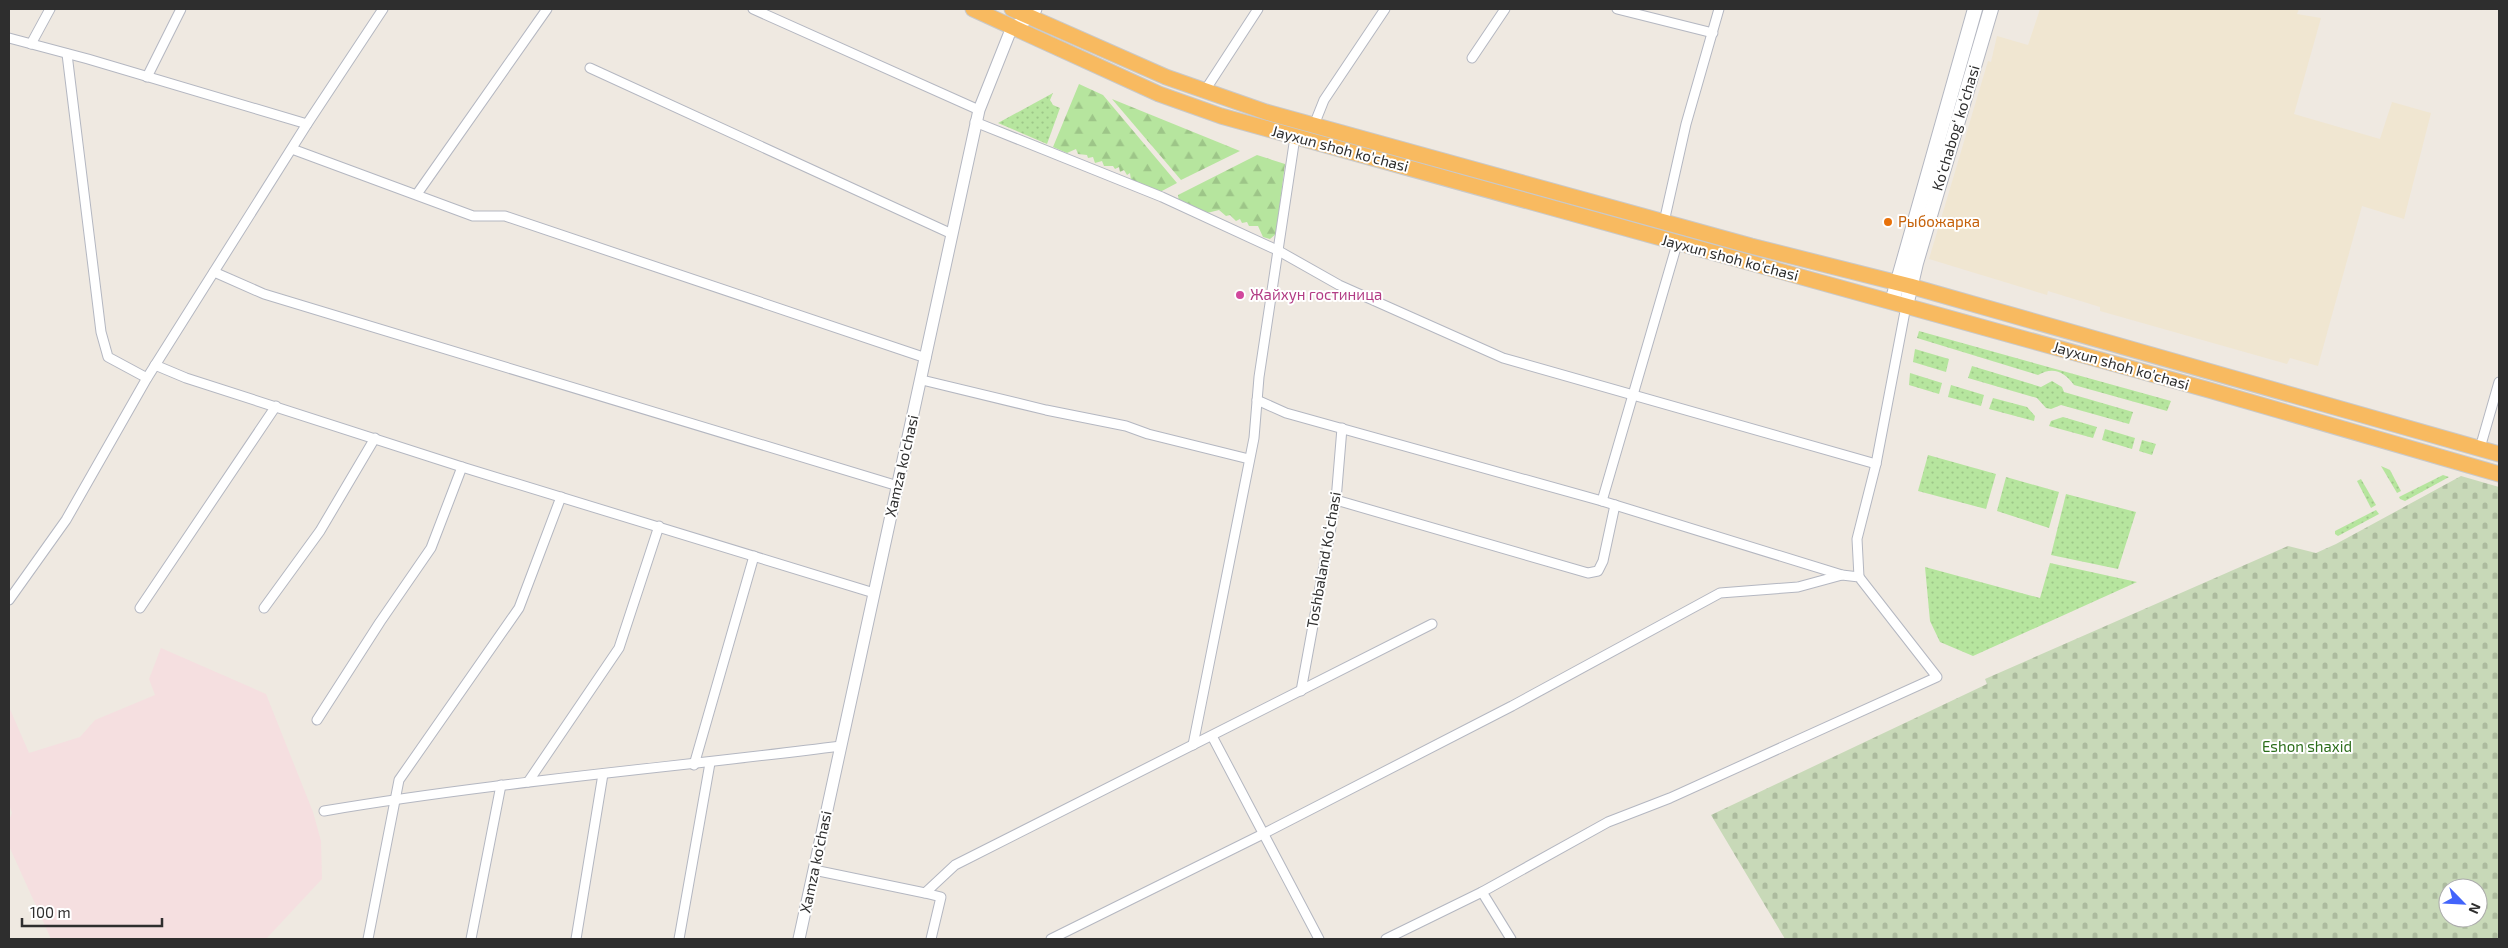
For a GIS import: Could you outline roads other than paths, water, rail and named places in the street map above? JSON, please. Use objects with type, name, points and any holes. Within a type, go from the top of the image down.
[{"type":"highway","name":"Jayxun shoh ko'chasi","points":[[973,9],[1160,94],[1295,137],[2067,351],[2499,474]]},
{"type":"highway","name":"Jayxun shoh ko'chasi","points":[[1012,9],[1033,13],[1204,92],[1314,125],[1664,222],[1903,284],[2499,454]]},
{"type":"highway","points":[[2067,351],[2072,333]]},
{"type":"highway","points":[[2330,425],[2336,409]]},
{"type":"highway","points":[[2460,462],[2465,444]]},
{"type":"main road","name":"Ko‘chabog‘ ko‘chasi","points":[[1899,304],[1975,9]]},
{"type":"main road","name":"Ko‘chabog‘ ko‘chasi","points":[[1903,284],[1991,9]]},
{"type":"street","points":[[31,44],[50,9]]},
{"type":"street","points":[[148,78],[181,9]]},
{"type":"street","points":[[9,600],[66,520],[147,378],[307,124],[383,9]]},
{"type":"street","points":[[417,194],[547,9]]},
{"type":"street","points":[[753,9],[978,110]]},
{"type":"street","points":[[1204,92],[1258,9]]},
{"type":"street","points":[[1314,125],[1324,100],[1384,9]]},
{"type":"street","points":[[1472,58],[1505,9]]},
{"type":"street","points":[[1618,9],[1713,33]]},
{"type":"street","points":[[1664,222],[1686,124],[1719,9]]},
{"type":"street","points":[[1012,27],[1033,13]]},
{"type":"street","name":"Xamza ko'chasi","points":[[799,939],[922,380],[978,110],[1012,27]]},
{"type":"street","points":[[1968,33],[1983,38]]},
{"type":"street","points":[[9,38],[307,124]]},
{"type":"street","points":[[67,54],[101,332],[108,357],[147,378]]},
{"type":"street","points":[[590,68],[952,234]]},
{"type":"street","points":[[976,122],[1162,197],[1277,250],[1339,285],[1503,358],[1876,464]]},
{"type":"street","points":[[1193,746],[1250,458],[1277,250],[1295,137]]},
{"type":"street","points":[[292,149],[473,216],[505,216],[926,358]]},
{"type":"street","points":[[1602,501],[1677,244]]},
{"type":"street","points":[[214,272],[273,297],[898,486]]},
{"type":"street","points":[[1386,939],[1482,892],[1608,822],[1670,798],[1937,677],[1859,576],[1857,539],[1876,464],[1899,304]]},
{"type":"street","points":[[156,365],[186,378],[462,467],[874,593]]},
{"type":"street","points":[[922,380],[1046,410],[1126,426],[1148,434],[1250,458]]},
{"type":"street","points":[[2480,448],[2499,382]]},
{"type":"street","points":[[1257,400],[1286,413],[1602,501],[1842,575],[1859,576]]},
{"type":"street","points":[[140,608],[276,406]]},
{"type":"street","name":"Toshbaland Koʻchasi","points":[[1301,691],[1336,500],[1342,428]]},
{"type":"street","points":[[264,608],[320,531],[375,438]]},
{"type":"street","points":[[317,720],[380,622],[431,548],[462,467]]},
{"type":"street","points":[[368,939],[399,780],[519,608],[561,497]]},
{"type":"street","points":[[1336,500],[1588,573],[1598,571],[1603,561],[1615,506]]},
{"type":"street","points":[[528,782],[619,648],[659,526]]},
{"type":"street","points":[[694,765],[754,556]]},
{"type":"street","points":[[1051,939],[1263,834],[1512,706],[1720,593],[1798,587],[1842,575]]},
{"type":"street","points":[[925,893],[955,865],[1432,624]]},
{"type":"street","points":[[1212,736],[1318,939]]},
{"type":"street","points":[[324,811],[396,798],[694,765],[841,746]]},
{"type":"street","points":[[679,939],[710,763]]},
{"type":"street","points":[[576,939],[603,774]]},
{"type":"street","points":[[471,939],[501,785]]},
{"type":"street","points":[[814,870],[941,897],[931,939]]},
{"type":"street","points":[[1482,892],[1511,939]]},
{"type":"place","name":"Рыбожарка","points":[[1888,222]]},
{"type":"place","name":"Жайхун гостиница","points":[[1240,295]]},
{"type":"park label","name":"Eshon shaxid","points":[[2307,747]]}]
